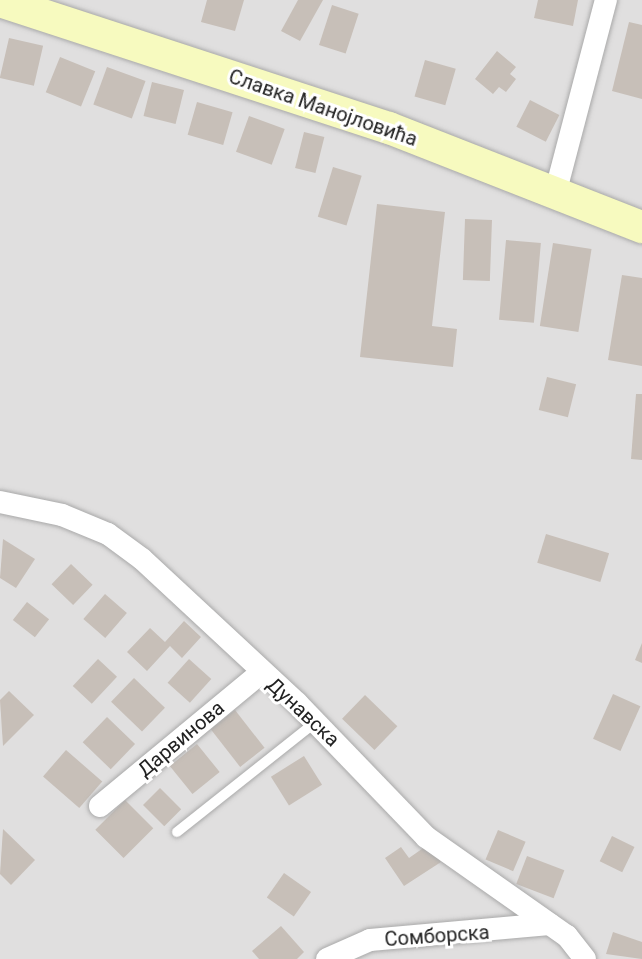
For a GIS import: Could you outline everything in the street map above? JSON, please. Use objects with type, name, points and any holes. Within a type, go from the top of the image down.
[{"type":"main road","name":"Славка Манојловића","points":[[0,1],[389,128],[642,227]]},
{"type":"street","points":[[555,194],[606,0]]},
{"type":"street","name":"Дунавска","points":[[0,502],[62,515],[108,534],[142,559],[316,723],[426,837],[549,924],[585,959]]},
{"type":"street","name":"Дарвинова","points":[[100,806],[261,673]]},
{"type":"street","name":"Сомборска","points":[[327,959],[370,940],[549,924]]},
{"type":"lane","points":[[177,832],[316,723]]},
{"type":"shaded area","points":[[0,0],[642,0],[642,959],[0,959]]},
{"type":"building","points":[[207,0],[244,0],[235,31],[201,22]]},
{"type":"building","points":[[298,0],[323,0],[300,41],[281,31]]},
{"type":"building","points":[[538,0],[578,0],[573,26],[534,18]]},
{"type":"building","points":[[332,5],[359,14],[346,54],[319,45]]},
{"type":"building","points":[[629,22],[642,25],[642,99],[612,91]]},
{"type":"building","points":[[9,38],[43,46],[34,86],[0,78]]},
{"type":"building","points":[[497,51],[516,67],[510,74],[516,79],[506,92],[499,87],[493,94],[475,79]]},
{"type":"building","points":[[60,57],[95,71],[81,106],[46,92]]},
{"type":"building","points":[[425,60],[456,69],[445,105],[415,97]]},
{"type":"building","points":[[107,67],[146,81],[132,119],[93,105]]},
{"type":"building","points":[[152,82],[184,90],[176,124],[144,116]]},
{"type":"building","points":[[530,100],[559,115],[546,142],[516,127]]},
{"type":"building","points":[[197,102],[233,112],[223,145],[188,135]]},
{"type":"building","points":[[249,116],[285,129],[272,165],[236,152]]},
{"type":"building","points":[[304,132],[324,137],[315,173],[295,168]]},
{"type":"building","points":[[333,167],[362,176],[346,225],[318,217]]},
{"type":"building","points":[[377,204],[445,212],[432,326],[457,329],[453,367],[360,357]]},
{"type":"building","points":[[465,219],[492,220],[490,281],[463,280]]},
{"type":"building","points":[[506,240],[541,243],[534,323],[499,320]]},
{"type":"building","points":[[553,243],[592,249],[578,332],[540,326]]},
{"type":"building","points":[[622,275],[642,278],[642,366],[608,360]]},
{"type":"building","points":[[547,377],[576,384],[568,417],[539,410]]},
{"type":"building","points":[[636,394],[642,394],[642,460],[631,459]]},
{"type":"building","points":[[546,534],[609,553],[600,582],[537,563]]},
{"type":"building","points":[[3,539],[35,559],[16,588],[0,578]]},
{"type":"building","points":[[71,564],[93,585],[73,605],[52,584]]},
{"type":"building","points":[[105,594],[127,613],[105,638],[83,619]]},
{"type":"building","points":[[27,602],[49,619],[35,637],[13,620]]},
{"type":"building","points":[[184,621],[201,637],[182,658],[170,646],[147,671],[127,652],[150,628],[165,642]]},
{"type":"building","points":[[642,643],[642,663],[635,660]]},
{"type":"building","points":[[98,659],[117,677],[92,704],[73,686]]},
{"type":"building","points":[[189,659],[211,679],[190,703],[168,683]]},
{"type":"building","points":[[134,678],[165,708],[142,732],[111,702]]},
{"type":"building","points":[[9,691],[34,715],[3,746],[0,700]]},
{"type":"building","points":[[613,694],[640,706],[620,751],[593,739]]},
{"type":"building","points":[[365,695],[397,726],[374,750],[342,719]]},
{"type":"building","points":[[235,710],[265,748],[240,767],[211,729]]},
{"type":"building","points":[[107,717],[135,744],[111,769],[83,742]]},
{"type":"building","points":[[197,744],[220,772],[192,794],[170,766]]},
{"type":"building","points":[[66,750],[102,781],[79,808],[43,776]]},
{"type":"building","points":[[304,756],[322,785],[289,806],[271,777]]},
{"type":"building","points":[[160,788],[181,809],[164,826],[143,805]]},
{"type":"building","points":[[125,800],[153,828],[124,858],[95,830]]},
{"type":"building","points":[[3,829],[35,860],[11,885],[0,874]]},
{"type":"building","points":[[498,830],[526,842],[513,871],[485,859]]},
{"type":"building","points":[[612,836],[634,847],[622,872],[600,861]]},
{"type":"building","points":[[429,844],[441,862],[404,886],[385,858],[401,847],[409,858]]},
{"type":"building","points":[[527,856],[564,870],[554,898],[516,884]]},
{"type":"building","points":[[284,873],[311,892],[294,917],[267,898]]},
{"type":"building","points":[[281,926],[304,952],[297,959],[259,959],[252,951]]},
{"type":"building","points":[[613,932],[642,942],[642,959],[606,954]]}]
